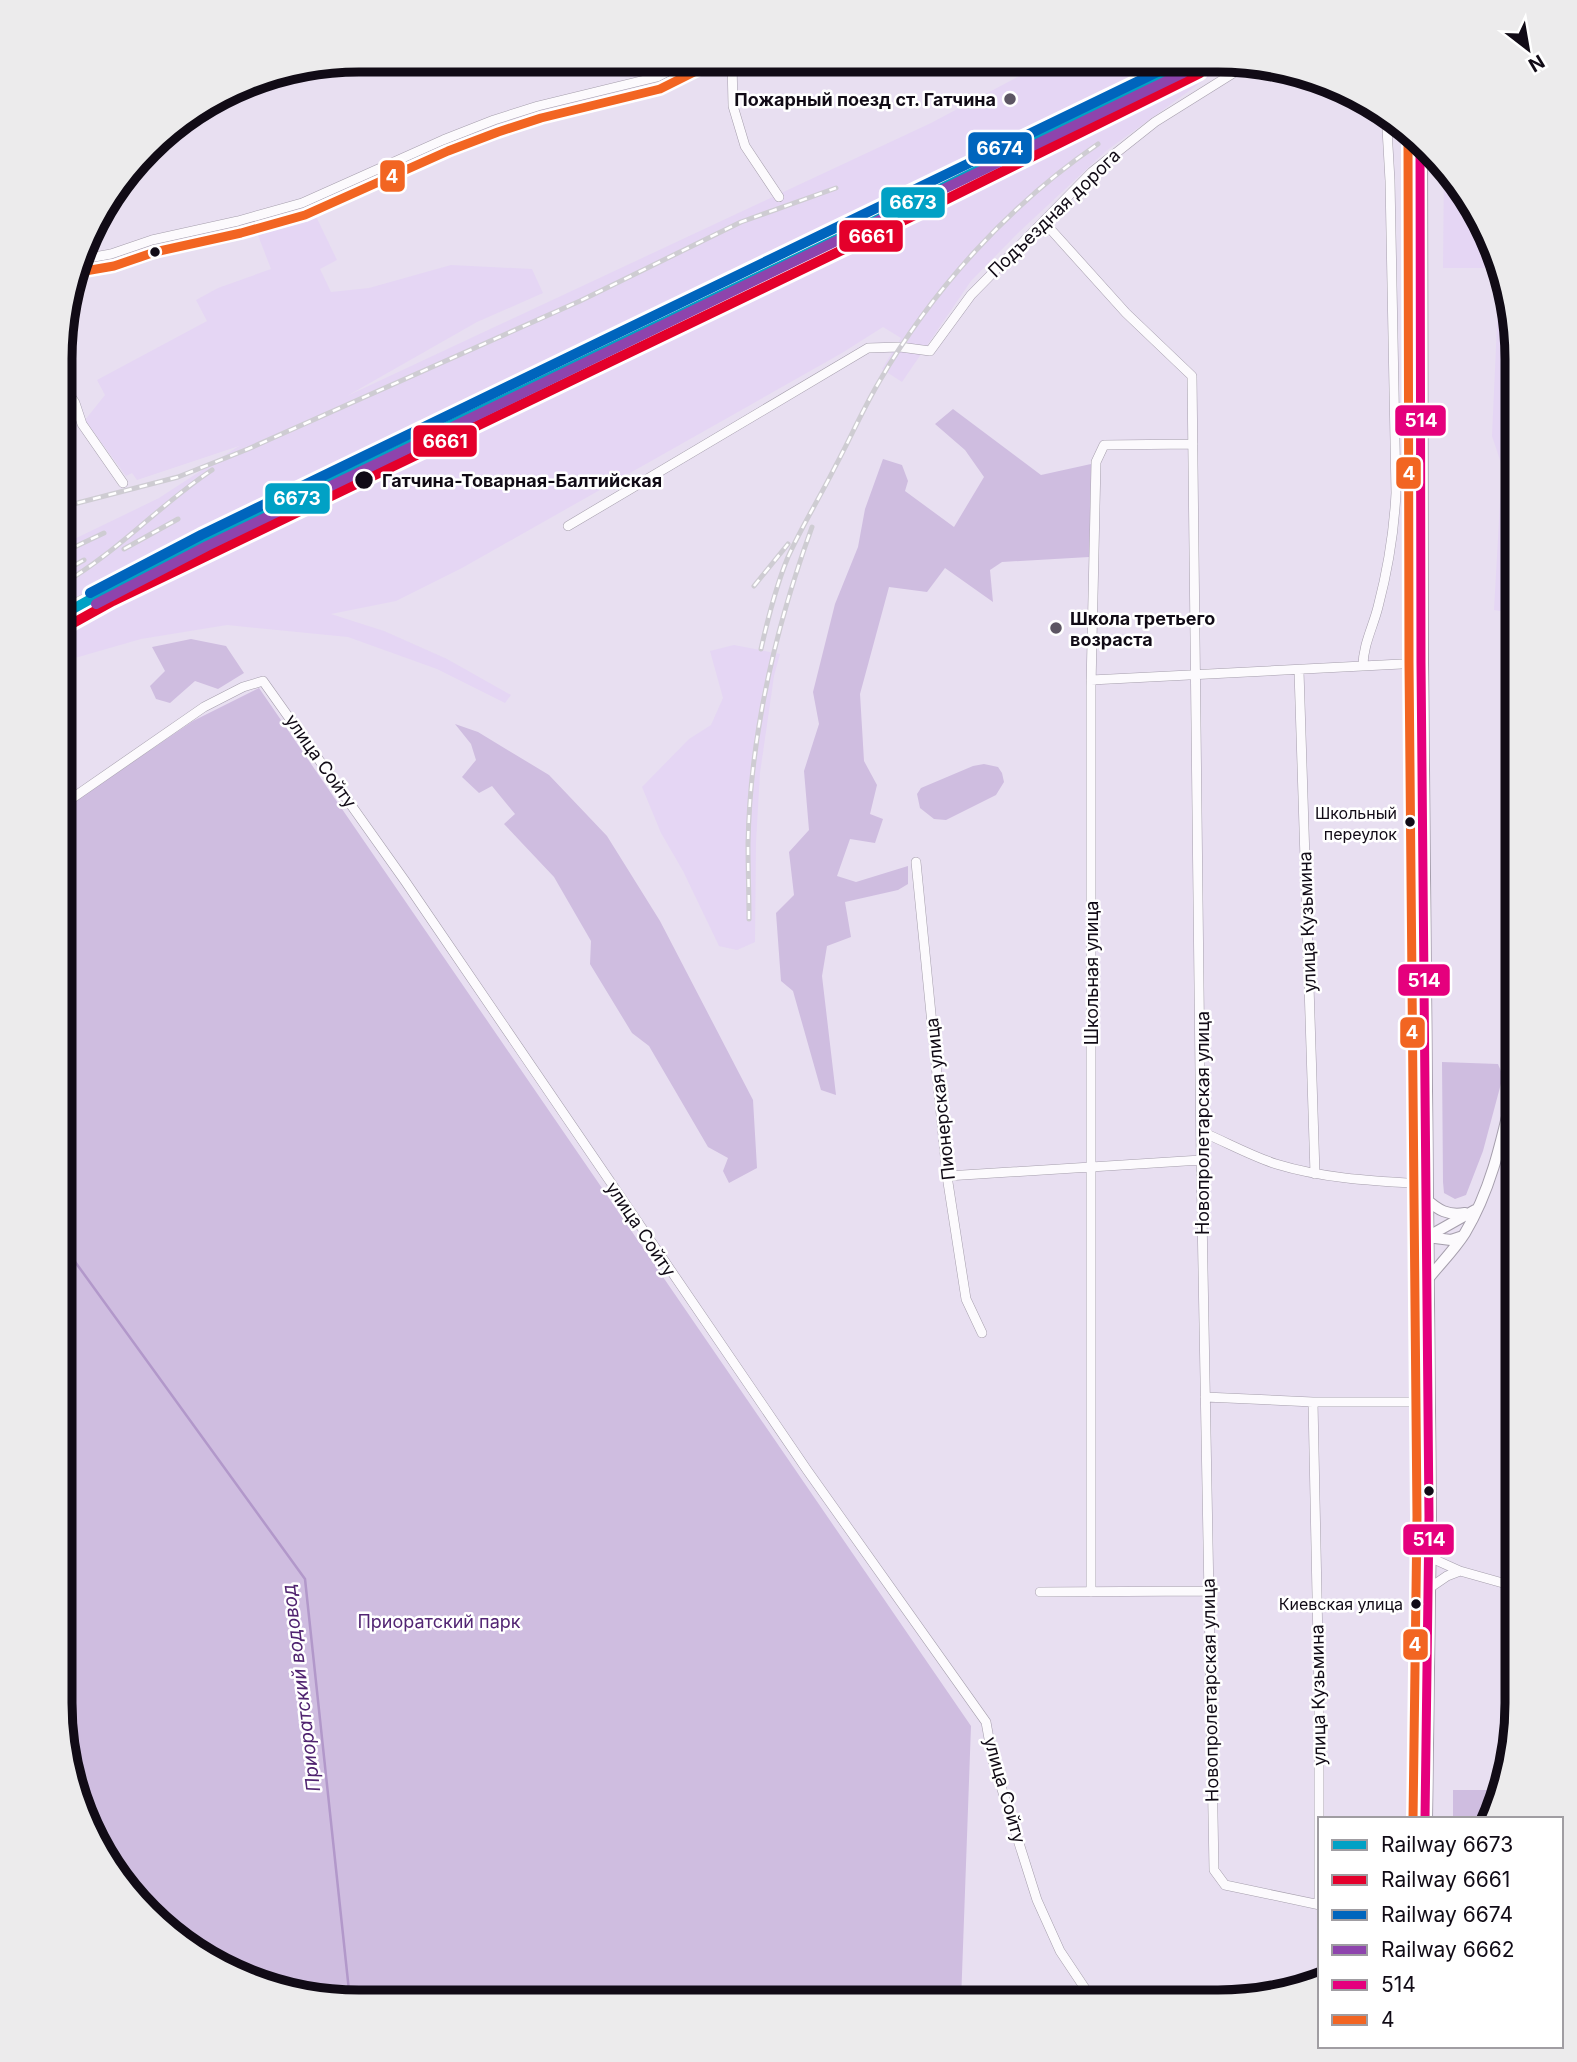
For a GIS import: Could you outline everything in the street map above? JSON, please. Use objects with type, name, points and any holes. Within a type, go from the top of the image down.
[{"type":"main road","points":[[1420,155],[1421,663],[1429,1557],[1425,1817]]},
{"type":"street","points":[[90,258],[302,203],[494,120],[667,72]]},
{"type":"street","points":[[732,72],[733,106],[744,146],[779,197]]},
{"type":"street","name":"Подъездная дорога","points":[[568,526],[868,348],[900,347],[930,351],[971,295],[1092,172],[1155,122],[1235,72]]},
{"type":"street","points":[[1363,666],[1365,646],[1377,611],[1394,531],[1396,493],[1387,127]]},
{"type":"street","name":"Новопролетарская улица","points":[[1044,222],[1126,313],[1192,376],[1201,1160],[1214,1870],[1225,1885],[1318,1905]]},
{"type":"street","points":[[72,398],[82,424],[122,483]]},
{"type":"street","name":"Школьная улица","points":[[1091,1592],[1091,680],[1096,462],[1104,445],[1193,444]]},
{"type":"street","points":[[1091,680],[1421,663]]},
{"type":"street","name":"улица Кузьмина","points":[[1299,671],[1315,1174]]},
{"type":"street","name":"улица Сойту","points":[[72,798],[204,707],[243,687],[263,681],[412,891],[807,1470],[986,1722],[993,1761],[1037,1900],[1060,1951],[1086,1990]]},
{"type":"street","name":"Пионерская улица","points":[[916,862],[947,1177],[966,1299],[982,1333]]},
{"type":"street","points":[[1428,1279],[1463,1236],[1478,1209],[1505,1121]]},
{"type":"street","points":[[1202,1132],[1273,1163],[1315,1174],[1426,1192],[1444,1212],[1456,1215],[1478,1209]]},
{"type":"street","points":[[947,1177],[1201,1160]]},
{"type":"street","points":[[1427,1237],[1478,1209]]},
{"type":"street","points":[[1427,1237],[1451,1240],[1463,1236]]},
{"type":"street","points":[[1205,1397],[1313,1402],[1415,1402],[1428,1405]]},
{"type":"street","name":"улица Кузьмина","points":[[1313,1402],[1319,1817]]},
{"type":"street","points":[[1429,1557],[1460,1571],[1505,1584]]},
{"type":"street","points":[[1428,1589],[1460,1571]]},
{"type":"street","points":[[1040,1592],[1208,1591]]},
{"type":"shaded area","points":[[1027,72],[1215,72],[1106,151],[1018,233],[971,281],[902,382],[882,369],[901,338],[883,327],[842,353],[462,568],[396,601],[331,614],[384,631],[447,659],[511,695],[505,703],[437,669],[348,637],[227,625],[141,639],[72,659],[72,540],[159,498],[239,446],[137,480],[132,473],[126,476],[85,420],[105,395],[97,380],[207,321],[196,300],[218,288],[271,269],[256,230],[313,210],[337,260],[320,269],[331,292],[369,288],[451,265],[532,269],[543,293],[477,322],[347,396],[931,123]]},
{"type":"shaded area","points":[[1444,181],[1467,215],[1491,268],[1443,268]]},
{"type":"shaded area","points":[[1498,296],[1505,340],[1505,612],[1494,610],[1502,466],[1492,436]]},
{"type":"shaded area","points":[[734,645],[780,654],[774,676],[760,773],[755,942],[737,950],[719,946],[683,871],[661,833],[642,787],[689,739],[711,725],[723,698],[710,651]]},
{"type":"green space","points":[[953,409],[1041,475],[1091,464],[1089,557],[1002,562],[990,570],[993,602],[945,568],[927,592],[889,587],[860,694],[864,761],[877,785],[870,814],[883,819],[875,843],[850,839],[837,876],[856,882],[908,866],[908,884],[898,890],[845,902],[851,937],[827,946],[822,976],[836,1095],[821,1090],[793,991],[781,981],[776,913],[794,895],[789,852],[809,830],[804,771],[819,724],[813,692],[835,604],[858,547],[865,509],[883,459],[902,465],[908,481],[905,491],[954,527],[984,477],[965,450],[935,424]]},
{"type":"green space","points":[[191,639],[226,646],[244,673],[218,689],[195,681],[170,703],[156,699],[150,686],[165,671],[152,647]]},
{"type":"green space","name":"Приоратский парк","points":[[259,688],[971,1726],[961,1990],[340,1990],[303,1985],[266,1975],[232,1961],[199,1942],[169,1919],[143,1893],[110,1847],[87,1796],[77,1759],[72,1722],[72,804],[193,721]]},
{"type":"green space","points":[[455,724],[478,732],[549,775],[607,836],[660,921],[753,1100],[757,1168],[729,1183],[723,1171],[728,1158],[708,1147],[649,1046],[632,1033],[590,964],[591,941],[554,877],[504,824],[515,814],[492,786],[479,793],[462,777],[476,760],[471,744]]},
{"type":"green space","points":[[984,764],[998,767],[1002,773],[1004,782],[996,795],[946,820],[934,819],[920,808],[917,794],[921,788]]},
{"type":"green space","points":[[1442,1062],[1498,1064],[1503,1076],[1483,1151],[1466,1195],[1455,1199],[1444,1193]]},
{"type":"green space","points":[[1453,1790],[1492,1790],[1481,1817],[1453,1817]]},
{"type":"waterway","name":"Приоратский водовод","points":[[72,1258],[305,1579],[349,1990]]},
{"type":"railway","points":[[761,649],[788,557],[867,403],[900,348],[948,282],[1004,221],[1065,168],[1098,144]]},
{"type":"railway","points":[[72,504],[178,477],[248,449],[580,301],[741,222],[836,188]]},
{"type":"railway","points":[[72,578],[120,544],[212,470]]},
{"type":"railway","points":[[124,549],[178,519]]},
{"type":"railway","points":[[749,919],[750,804],[759,723],[776,644],[812,527]]},
{"type":"railway","points":[[72,548],[104,533]]},
{"type":"railway","points":[[754,586],[788,544]]},
{"type":"railway","points":[[72,567],[84,560]]},
{"type":"railway","points":[[72,602],[90,593]]},
{"type":"rail line","name":"6674","points":[[90,593],[201,535],[1157,72]]},
{"type":"rail line","name":"6673","points":[[72,609],[107,590],[914,202],[1175,72]]},
{"type":"rail line","name":"6662","points":[[96,604],[207,546],[1183,73]]},
{"type":"rail line","name":"6661","points":[[72,624],[113,601],[919,213],[1200,73]]},
{"type":"transit line","name":"4","points":[[86,271],[114,266],[155,252],[241,233],[305,215],[448,151],[498,132],[541,118],[660,89],[694,72]]},
{"type":"transit line","name":"4","points":[[1408,143],[1409,663],[1417,1517],[1413,1817]]},
{"type":"transit line","name":"514","points":[[1420,155],[1421,663],[1429,1517],[1425,1817]]},
{"type":"place","name":"Пожарный поезд ст. Гатчина","points":[[1010,99]]},
{"type":"place","name":"Гатчина-Товарная-Балтийская","points":[[364,480]]},
{"type":"place","name":"Школа третьего возраста","points":[[1056,628]]},
{"type":"place","name":"Школьный переулок","points":[[1410,822]]},
{"type":"place","name":"Киевская улица","points":[[1416,1604]]}]
